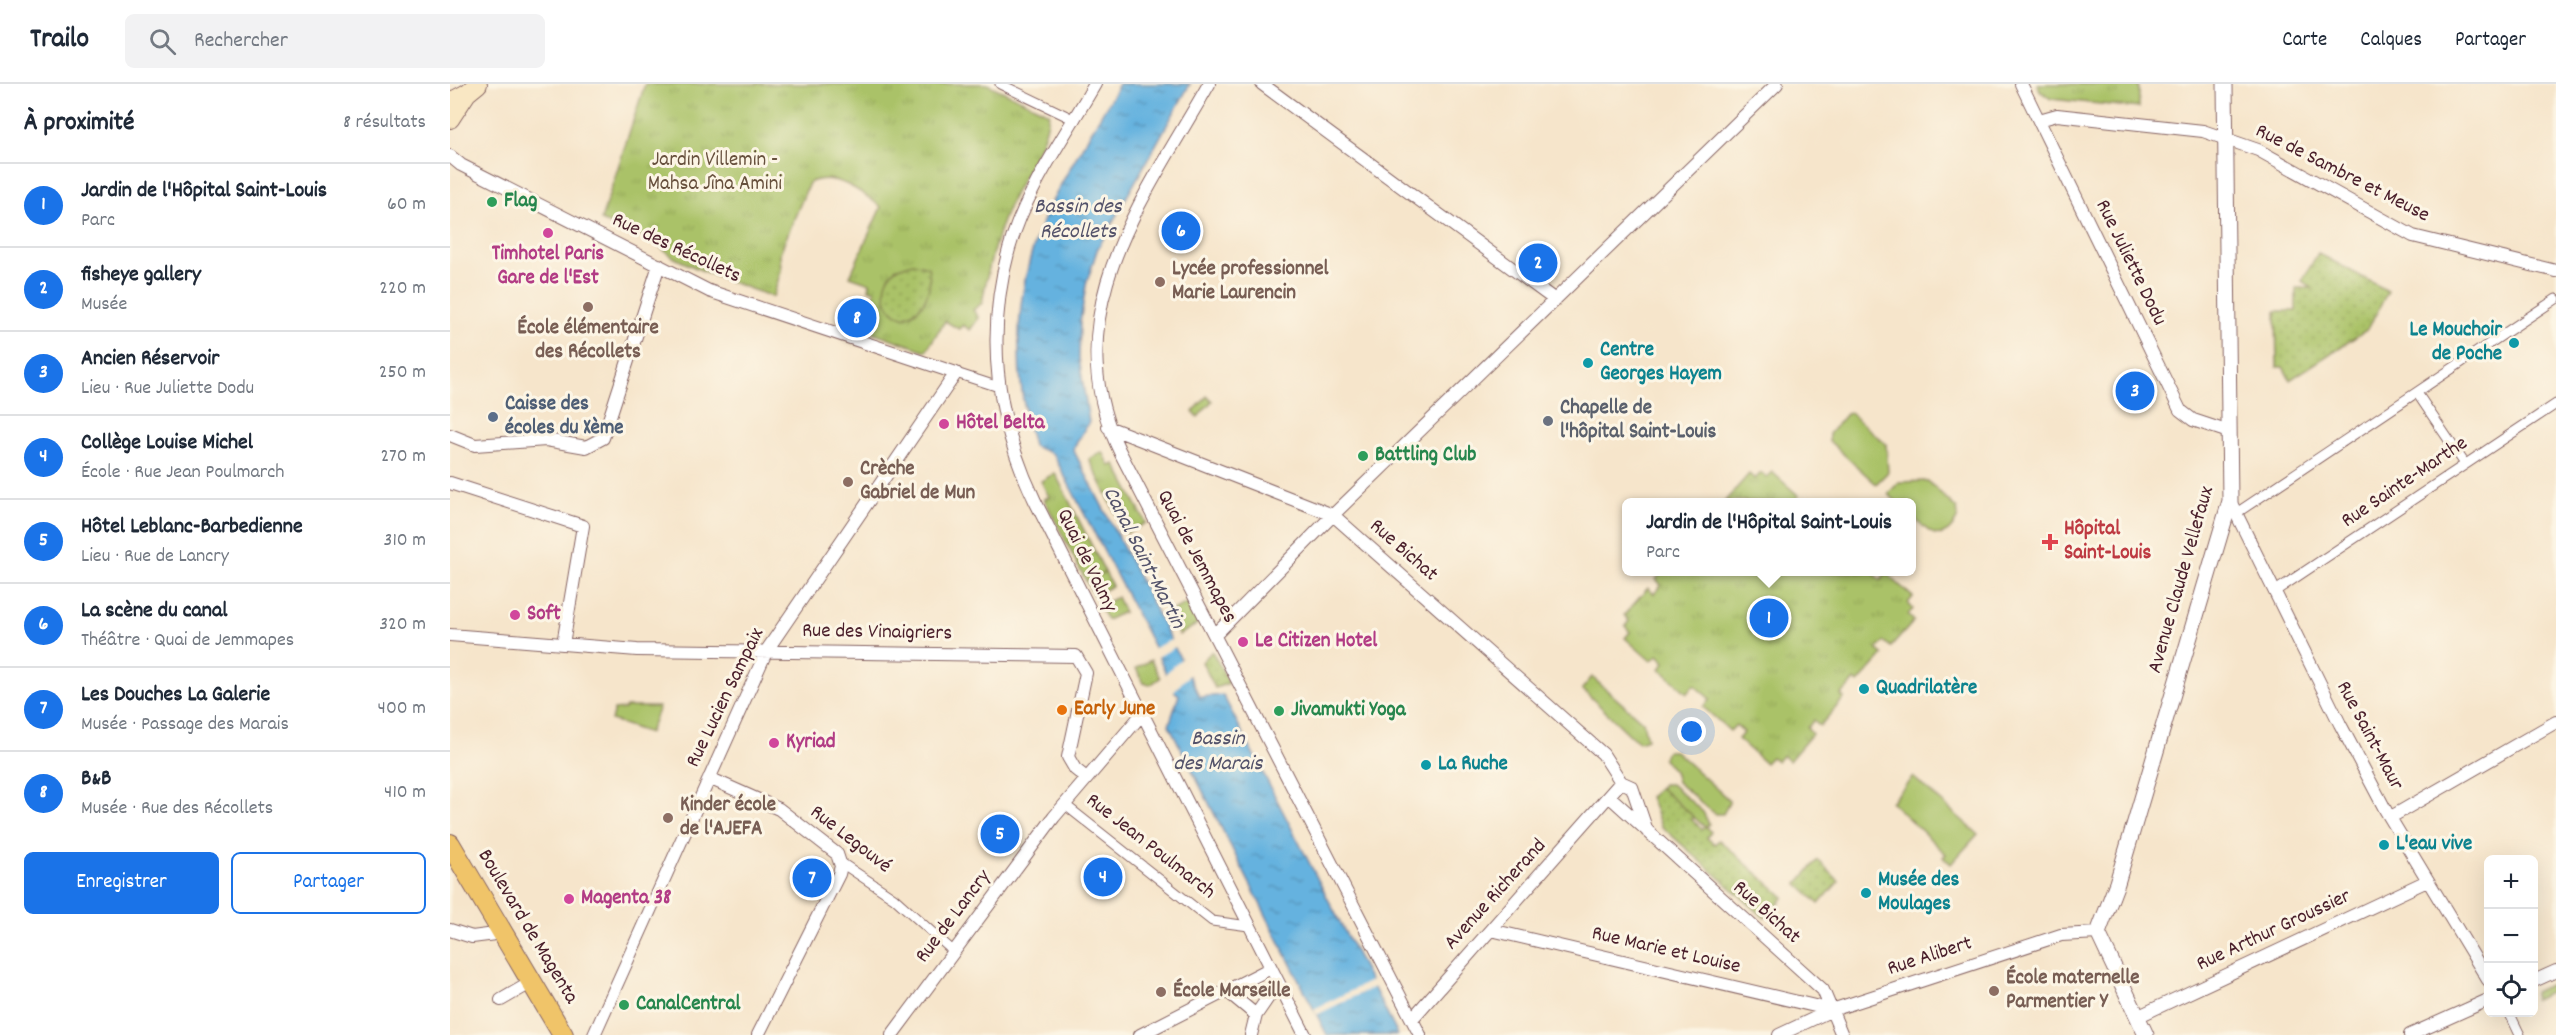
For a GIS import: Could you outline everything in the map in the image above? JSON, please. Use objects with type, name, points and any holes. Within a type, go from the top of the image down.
[{"type":"main road","points":[[450,102],[473,89]]},
{"type":"main road","points":[[450,119],[473,89]]},
{"type":"main road","name":"Boulevard de Magenta","points":[[450,844],[563,1035]]},
{"type":"street","points":[[1000,84],[1075,120]]},
{"type":"street","name":"Quai de Valmy","points":[[1095,84],[1032,193],[1009,248],[997,313],[999,387],[1004,422],[1020,469],[1305,1035]]},
{"type":"street","name":"Quai de Jemmapes","points":[[1209,84],[1124,233],[1110,269],[1101,301],[1096,343],[1098,386],[1108,427],[1420,1035]]},
{"type":"street","points":[[1262,84],[1555,300]]},
{"type":"street","points":[[1215,636],[1333,515],[1777,84]]},
{"type":"street","name":"Rue Juliette Dodu","points":[[2021,84],[2180,410],[2193,420],[2229,432]]},
{"type":"street","name":"Avenue Claude Vellefaux","points":[[2098,933],[2116,883],[2233,508],[2229,432],[2225,84]]},
{"type":"street","name":"Rue de Sambre et Meuse","points":[[2038,120],[2057,115],[2203,130],[2258,150],[2413,236],[2556,271]]},
{"type":"street","name":"Rue des Récollets","points":[[450,156],[461,165],[709,291],[999,387]]},
{"type":"street","points":[[450,435],[475,445],[546,440],[586,447],[603,438],[659,265]]},
{"type":"street","points":[[2233,508],[2417,393],[2556,299]]},
{"type":"street","name":"Rue Lucien Sampaix","points":[[594,1035],[767,651],[956,373]]},
{"type":"street","points":[[2417,393],[2465,464]]},
{"type":"street","name":"Rue Sainte-Marthe","points":[[2274,592],[2555,406]]},
{"type":"street","name":"Rue Bichat","points":[[1108,427],[1333,515],[1604,754],[1622,782],[1632,787],[1647,832]]},
{"type":"street","points":[[450,483],[583,526],[566,611],[563,644]]},
{"type":"street","name":"Rue Saint-Maur","points":[[2233,508],[2340,724],[2427,881],[2484,974]]},
{"type":"street","name":"Rue des Vinaigriers","points":[[450,636],[637,650],[1076,657],[1083,665]]},
{"type":"street","name":"Rue Jean Poulmarch","points":[[1083,665],[1086,673],[1068,757],[1075,769],[1085,777]]},
{"type":"street","name":"Rue de Lancry","points":[[892,1035],[1085,777],[1142,714]]},
{"type":"street","points":[[2391,817],[2556,722]]},
{"type":"street","name":"Rue Legouvé","points":[[709,778],[779,808],[837,854],[840,862],[894,898],[954,952]]},
{"type":"street","points":[[1610,797],[1622,782]]},
{"type":"street","name":"Rue Bichat","points":[[1610,797],[1822,990],[1842,1035]]},
{"type":"street","name":"Avenue Richerand","points":[[1412,1019],[1610,797]]},
{"type":"street","name":"Rue Jean Poulmarch","points":[[1064,804],[1212,921],[1249,926]]},
{"type":"street","points":[[758,1035],[839,874],[840,862]]},
{"type":"street","name":"Rue Arthur Groussier","points":[[2137,1017],[2427,881]]},
{"type":"street","points":[[450,930],[472,937],[503,933]]},
{"type":"street","name":"Rue Marie et Louise","points":[[1491,930],[1832,1010]]},
{"type":"street","points":[[2098,933],[2146,1035]]},
{"type":"street","name":"Rue Alibert","points":[[1779,1035],[1832,1010],[2061,935],[2098,933]]},
{"type":"street","points":[[1140,1035],[1271,968]]},
{"type":"street","points":[[2538,979],[2556,971]]},
{"type":"street","points":[[501,1000],[532,982]]},
{"type":"street","points":[[1251,1035],[1256,1015],[1278,983]]},
{"type":"street","points":[[1227,991],[1256,1015]]},
{"type":"street","points":[[2410,1035],[2484,1002]]},
{"type":"street","points":[[2511,1017],[2520,1035]]},
{"type":"green space","name":"Jardin Villemin - Mahsa Jîna Amini","points":[[645,84],[987,84],[1049,113],[1044,136],[1001,226],[982,303],[973,310],[979,318],[970,330],[963,325],[959,329],[945,321],[926,351],[864,329],[875,291],[869,289],[870,283],[850,276],[881,207],[856,189],[837,181],[828,179],[809,183],[780,253],[781,271],[773,297],[699,269],[675,258],[647,237],[642,235],[635,237],[601,220]]},
{"type":"green space","points":[[2037,84],[2139,84],[2139,108],[2051,99],[2041,92]]},
{"type":"green space","points":[[2318,253],[2388,291],[2368,329],[2290,380],[2283,367],[2277,367],[2276,311],[2296,311],[2296,288],[2312,288],[2302,281]]},
{"type":"green space","points":[[913,263],[928,267],[928,290],[926,298],[917,310],[903,317],[896,313],[887,302],[885,289],[895,269]]},
{"type":"green space","points":[[1207,396],[1212,401],[1198,417],[1193,412]]},
{"type":"green space","points":[[1850,413],[1886,444],[1888,472],[1876,484],[1829,441],[1829,434],[1846,414]]},
{"type":"green space","points":[[1103,452],[1110,466],[1115,464],[1146,523],[1126,533],[1089,459]]},
{"type":"green space","points":[[1772,472],[1799,496],[1797,498],[1728,498],[1749,474],[1755,479],[1761,473],[1767,478]]},
{"type":"green space","points":[[1055,473],[1105,572],[1086,581],[1044,499],[1049,497],[1041,481]]},
{"type":"green space","points":[[1928,481],[1957,509],[1958,517],[1952,527],[1941,534],[1926,529],[1916,520],[1916,498],[1892,498],[1888,494],[1899,482]]},
{"type":"green space","points":[[1105,572],[1112,586],[1094,595],[1086,581]]},
{"type":"green space","points":[[1659,576],[1876,576],[1880,580],[1883,576],[1889,576],[1913,597],[1908,603],[1913,609],[1908,615],[1914,621],[1891,647],[1884,642],[1877,649],[1883,655],[1858,683],[1855,680],[1841,695],[1844,698],[1820,726],[1814,720],[1807,728],[1812,734],[1789,761],[1783,755],[1777,761],[1771,757],[1765,763],[1738,739],[1744,732],[1736,725],[1730,731],[1703,707],[1710,699],[1694,685],[1687,693],[1660,669],[1665,662],[1658,655],[1651,661],[1625,638],[1630,632],[1625,626],[1629,621],[1624,615],[1648,588],[1654,594],[1661,585],[1656,579]]},
{"type":"green space","points":[[1117,597],[1124,612],[1107,620],[1099,606]]},
{"type":"green space","points":[[1187,603],[1198,624],[1179,635],[1167,613]]},
{"type":"green space","points":[[1212,651],[1229,683],[1215,688],[1202,662]]},
{"type":"green space","points":[[1151,660],[1160,678],[1150,685],[1143,683],[1136,668]]},
{"type":"green space","points":[[1592,677],[1643,722],[1647,739],[1639,742],[1632,737],[1582,689]]},
{"type":"green space","points":[[626,707],[659,707],[649,733],[611,720],[614,710]]},
{"type":"green space","points":[[1667,751],[1675,751],[1730,801],[1723,814],[1715,814],[1677,782],[1674,771],[1663,759]]},
{"type":"green space","points":[[1913,777],[1978,834],[1951,864],[1943,857],[1946,854],[1891,802]]},
{"type":"green space","points":[[1663,784],[1671,784],[1703,812],[1709,824],[1706,828],[1660,788]]},
{"type":"green space","points":[[1659,787],[1694,817],[1692,820],[1702,829],[1705,827],[1711,832],[1707,838],[1715,844],[1719,840],[1784,897],[1765,918],[1661,826],[1650,797]]},
{"type":"green space","points":[[1818,860],[1839,881],[1819,904],[1797,884]]},
{"type":"green space","points":[[2556,982],[2556,990],[2538,998],[2538,990]]},
{"type":"water","points":[[1119,84],[1190,84],[1097,250],[1086,285],[1080,323],[1079,358],[1089,422],[1073,449],[1200,697],[1223,695],[1398,1035],[1327,1035],[1169,725],[1179,695],[1174,691],[1155,649],[1053,454],[1033,446],[1021,386],[1019,356],[1022,295],[1028,266],[1037,237],[1057,192]]},
{"type":"pier","points":[[1173,639],[1177,646],[1156,658],[1152,649]]},
{"type":"pier","points":[[1183,657],[1191,673],[1173,692],[1165,674]]},
{"type":"pier","points":[[1373,980],[1376,986],[1316,1015],[1314,1009]]},
{"type":"place","name":"Flag","points":[[492,202]]},
{"type":"place","name":"La scène du canal","points":[[1181,231]]},
{"type":"place","name":"Timhotel Paris Gare de l'Est","points":[[548,233]]},
{"type":"place","name":"fisheye gallery","points":[[1538,263]]},
{"type":"place","name":"Lycée professionnel Marie Laurencin","points":[[1160,282]]},
{"type":"place","name":"École élémentaire des Récollets","points":[[588,307]]},
{"type":"place","name":"B&B","points":[[857,318]]},
{"type":"place","name":"Le Mouchoir de Poche","points":[[2514,343]]},
{"type":"place","name":"Centre Georges Hayem","points":[[1588,363]]},
{"type":"place","name":"Ancien Réservoir","points":[[2135,391]]},
{"type":"place","name":"Caisse des écoles du Xème","points":[[493,417]]},
{"type":"place","name":"Chapelle de l'hôpital Saint-Louis","points":[[1548,421]]},
{"type":"place","name":"Hôtel Belta","points":[[944,424]]},
{"type":"place","name":"Battling Club","points":[[1363,456]]},
{"type":"place","name":"Crèche Gabriel de Mun","points":[[848,482]]},
{"type":"place","name":"Hôpital Saint-Louis","points":[[2050,542]]},
{"type":"place","name":"Soft","points":[[515,615]]},
{"type":"place","name":"Jardin de l'Hôpital Saint-Louis","points":[[1769,618]]},
{"type":"place","name":"Le Citizen Hotel","points":[[1243,642]]},
{"type":"place","name":"Quadrilatère","points":[[1864,689]]},
{"type":"place","name":"Early June","points":[[1062,710]]},
{"type":"place","name":"Jivamukti Yoga","points":[[1279,711]]},
{"type":"place","name":"Kyriad","points":[[774,743]]},
{"type":"place","name":"La Ruche","points":[[1426,765]]},
{"type":"place","name":"Kinder école de l'AJEFA","points":[[668,818]]},
{"type":"place","name":"Hôtel Leblanc-Barbedienne","points":[[1000,834]]},
{"type":"place","name":"L'eau vive","points":[[2384,845]]},
{"type":"place","name":"Collège Louise Michel","points":[[1103,877]]},
{"type":"place","name":"Les Douches La Galerie","points":[[812,878]]},
{"type":"place","name":"Musée des Moulages","points":[[1866,893]]},
{"type":"place","name":"Magenta 38","points":[[569,899]]},
{"type":"place","name":"École maternelle Parmentier Y","points":[[1994,991]]},
{"type":"place","name":"École Marseille","points":[[1161,992]]},
{"type":"place","name":"CanalCentral","points":[[624,1005]]},
{"type":"water label","name":"Bassin des Récollets","points":[[1078,220]]},
{"type":"water label","name":"Canal Saint-Martin","points":[[1143,558]]},
{"type":"water label","name":"Bassin des Marais","points":[[1218,752]]}]
